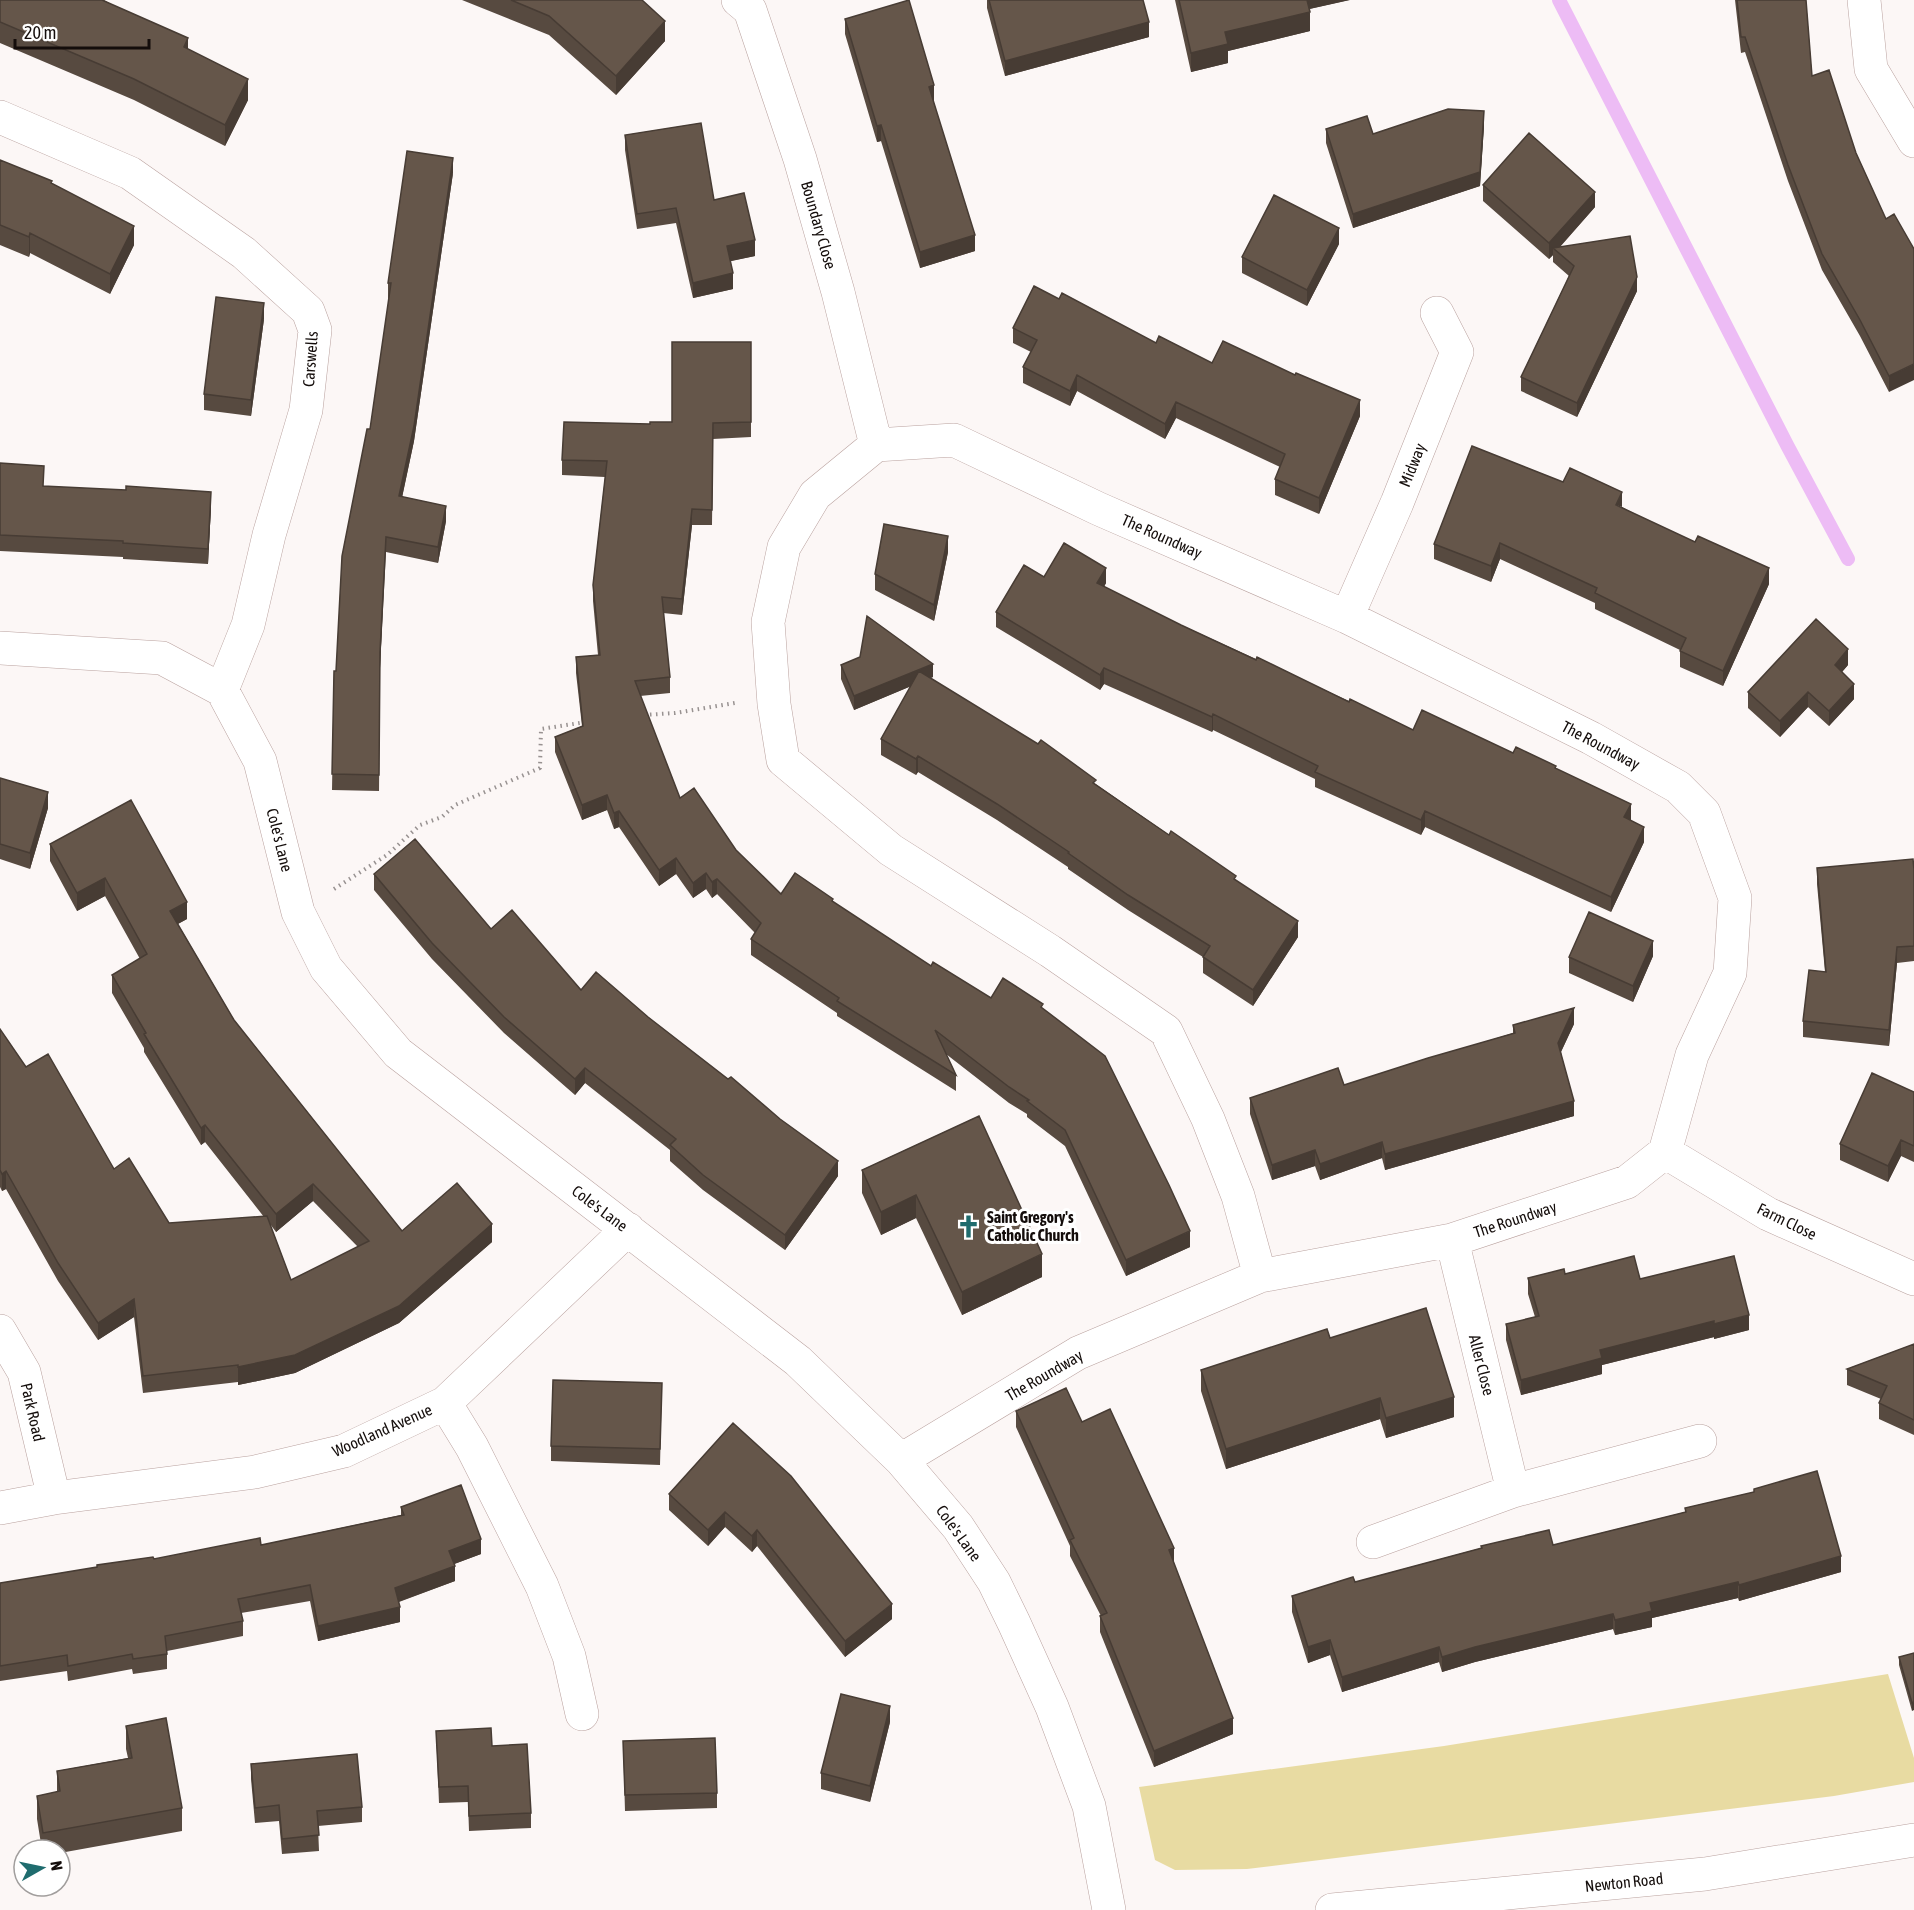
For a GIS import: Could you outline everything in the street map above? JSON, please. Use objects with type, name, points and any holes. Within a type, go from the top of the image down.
[{"type":"street","points":[[1864,0],[1871,69],[1914,141]]},
{"type":"street","name":"Boundary Close","points":[[752,3],[838,292],[876,445]]},
{"type":"street","name":"Carswells","points":[[0,117],[130,173],[244,253],[308,311],[315,330],[306,410],[268,535],[248,625],[222,690]]},
{"type":"street","name":"Midway","points":[[1347,617],[1397,503],[1457,352],[1437,313]]},
{"type":"street","name":"The Roundway","points":[[876,445],[954,440],[1099,509],[1347,617],[1591,738],[1678,787],[1704,813],[1735,898],[1730,974],[1692,1055],[1665,1152],[1627,1182],[1452,1240],[1260,1276],[1078,1353],[901,1460]]},
{"type":"street","points":[[876,445],[815,495],[783,547],[768,622],[774,704],[783,760],[891,850],[1050,951],[1166,1032],[1217,1141],[1238,1196],[1260,1276]]},
{"type":"street","points":[[0,648],[162,658],[222,690]]},
{"type":"street","name":"Cole's Lane","points":[[222,690],[260,760],[298,912],[326,968],[398,1053],[798,1361],[901,1460],[958,1527],[994,1582],[1052,1707],[1089,1806],[1108,1910]]},
{"type":"street","name":"Farm Close","points":[[1665,1152],[1768,1214],[1914,1279]]},
{"type":"street","name":"Woodland Avenue","points":[[0,1508],[54,1498],[255,1472],[344,1451],[444,1402],[628,1229]]},
{"type":"street","name":"Aller Close","points":[[1452,1240],[1513,1491]]},
{"type":"street","name":"Park Road","points":[[0,1331],[24,1372],[54,1498]]},
{"type":"street","points":[[444,1402],[472,1447],[542,1586],[568,1656],[582,1714]]},
{"type":"street","points":[[1372,1542],[1513,1491],[1700,1441]]},
{"type":"street","name":"Newton Road","points":[[1332,1910],[1705,1874],[1914,1840]]},
{"type":"path","points":[[641,716],[748,701],[774,704]]},
{"type":"path","points":[[298,912],[387,855],[420,825],[442,817],[455,805],[540,768],[541,729],[596,720]]},
{"type":"shaded area","points":[[1888,1674],[1914,1758],[1914,1782],[1834,1796],[1247,1869],[1175,1870],[1155,1860],[1139,1787],[1444,1746]]},
{"type":"building","points":[[0,0],[102,0],[188,38],[184,47],[248,79],[225,125],[134,79],[0,22]]},
{"type":"building","points":[[511,0],[642,0],[665,21],[616,76],[549,16]]},
{"type":"building","points":[[909,0],[934,85],[929,87],[975,235],[920,252],[881,125],[877,126],[845,19]]},
{"type":"building","points":[[989,0],[1143,0],[1149,22],[1005,61]]},
{"type":"building","points":[[1179,0],[1307,0],[1310,12],[1225,32],[1228,44],[1191,53]]},
{"type":"building","points":[[1737,0],[1806,0],[1812,76],[1829,70],[1856,153],[1886,219],[1894,214],[1914,249],[1914,364],[1889,376],[1822,254],[1788,165],[1745,37],[1741,37]]},
{"type":"building","points":[[1448,109],[1484,111],[1480,172],[1353,214],[1326,129],[1367,116],[1373,134]]},
{"type":"building","points":[[701,123],[714,200],[744,193],[755,240],[727,246],[733,273],[693,283],[676,208],[637,214],[625,135]]},
{"type":"building","points":[[1529,133],[1595,192],[1549,243],[1483,185]]},
{"type":"building","points":[[407,151],[453,158],[414,426],[399,496],[446,506],[438,547],[386,537],[380,652],[379,775],[332,774],[334,671],[336,671],[342,556],[367,429],[370,429]]},
{"type":"building","points":[[0,160],[52,181],[51,183],[134,226],[110,274],[30,233],[29,237],[0,225]]},
{"type":"building","points":[[1274,195],[1339,228],[1307,290],[1242,257]]},
{"type":"building","points":[[1630,236],[1637,277],[1577,403],[1521,377],[1574,266],[1553,248]]},
{"type":"building","points":[[1034,286],[1059,299],[1062,293],[1156,343],[1159,336],[1212,363],[1223,341],[1295,375],[1296,373],[1360,400],[1319,498],[1275,479],[1285,454],[1176,402],[1165,424],[1077,375],[1070,391],[1023,367],[1037,340],[1013,328]]},
{"type":"building","points":[[216,297],[264,303],[251,400],[204,394]]},
{"type":"building","points":[[672,342],[751,342],[751,422],[713,423],[712,510],[692,509],[682,599],[662,597],[670,677],[635,681],[680,798],[694,788],[736,850],[781,894],[795,873],[833,899],[832,901],[931,966],[933,962],[991,998],[1003,978],[1043,1004],[1041,1007],[1105,1056],[1190,1231],[1126,1260],[1065,1130],[1027,1101],[1029,1100],[935,1030],[956,1075],[837,1001],[839,998],[751,939],[761,923],[717,879],[712,882],[706,873],[693,883],[676,858],[659,870],[619,811],[614,813],[607,795],[582,805],[555,737],[583,726],[576,657],[600,655],[593,585],[607,461],[562,460],[564,422],[650,424],[650,422],[672,422]]},
{"type":"building","points":[[1472,446],[1563,482],[1570,468],[1622,492],[1616,505],[1695,542],[1698,536],[1769,568],[1723,671],[1680,651],[1686,638],[1595,593],[1597,588],[1500,543],[1491,566],[1434,544]]},
{"type":"building","points":[[0,463],[44,466],[43,486],[126,490],[126,486],[211,492],[208,549],[123,543],[123,541],[0,535]]},
{"type":"building","points":[[884,524],[948,536],[934,605],[875,574]]},
{"type":"building","points":[[1064,543],[1106,568],[1097,583],[1256,660],[1257,657],[1413,730],[1422,710],[1513,753],[1516,747],[1631,804],[1624,817],[1644,827],[1611,897],[1425,811],[1421,820],[1315,772],[1318,766],[1213,714],[1212,717],[1104,668],[1100,675],[996,612],[1024,565],[1044,577]]},
{"type":"building","points":[[867,616],[933,664],[854,696],[841,665],[860,657]]},
{"type":"building","points":[[1816,619],[1848,649],[1835,665],[1854,684],[1829,711],[1808,692],[1780,721],[1748,692]]},
{"type":"building","points":[[919,671],[1038,744],[1041,740],[1096,780],[1093,783],[1169,835],[1171,831],[1236,876],[1234,879],[1298,921],[1253,990],[1203,957],[1210,946],[1128,895],[997,804],[918,756],[916,759],[881,739]]},
{"type":"building","points":[[0,778],[48,792],[30,853],[0,844]]},
{"type":"building","points":[[131,800],[187,902],[170,911],[234,1020],[402,1231],[457,1183],[492,1224],[399,1306],[295,1355],[238,1367],[238,1365],[143,1376],[134,1299],[98,1323],[58,1263],[6,1171],[2,1174],[0,1170],[0,1029],[26,1067],[48,1054],[114,1169],[129,1158],[169,1223],[267,1216],[291,1280],[369,1241],[313,1184],[276,1214],[205,1125],[201,1128],[144,1034],[146,1033],[112,975],[147,954],[105,878],[77,893],[50,844]]},
{"type":"building","points":[[415,839],[491,929],[512,910],[581,990],[596,972],[648,1017],[728,1079],[731,1077],[780,1119],[838,1161],[785,1235],[703,1175],[670,1145],[676,1139],[585,1068],[575,1079],[504,1017],[432,943],[374,874]]},
{"type":"building","points":[[1913,859],[1914,946],[1897,947],[1889,1030],[1803,1021],[1809,970],[1826,972],[1817,868]]},
{"type":"building","points":[[1589,912],[1653,941],[1633,986],[1569,957]]},
{"type":"building","points":[[1574,1008],[1558,1043],[1574,1101],[1385,1154],[1382,1142],[1320,1164],[1315,1150],[1272,1165],[1250,1098],[1338,1068],[1344,1085],[1515,1033],[1513,1025]]},
{"type":"building","points":[[1872,1073],[1914,1092],[1914,1146],[1901,1140],[1888,1166],[1840,1144]]},
{"type":"building","name":"Saint Gregory's Catholic Church","points":[[979,1116],[1042,1254],[962,1292],[916,1195],[881,1212],[862,1170]]},
{"type":"building","points":[[1634,1256],[1640,1279],[1734,1256],[1749,1315],[1714,1324],[1714,1321],[1600,1350],[1602,1358],[1521,1380],[1506,1324],[1539,1316],[1528,1278],[1564,1269],[1565,1274]]},
{"type":"building","points":[[1426,1308],[1454,1397],[1386,1418],[1380,1398],[1226,1449],[1201,1370],[1327,1329],[1330,1338]]},
{"type":"building","points":[[1914,1344],[1914,1420],[1879,1403],[1887,1386],[1847,1369]]},
{"type":"building","points":[[553,1380],[662,1383],[660,1449],[551,1446]]},
{"type":"building","points":[[1066,1388],[1082,1422],[1110,1409],[1174,1548],[1169,1550],[1233,1718],[1154,1751],[1100,1616],[1107,1613],[1070,1540],[1074,1538],[1016,1411]]},
{"type":"building","points":[[733,1423],[791,1476],[892,1604],[845,1641],[757,1530],[752,1536],[725,1512],[708,1530],[669,1494]]},
{"type":"building","points":[[1817,1471],[1841,1556],[1739,1585],[1738,1582],[1650,1603],[1652,1611],[1615,1620],[1613,1614],[1442,1657],[1439,1647],[1342,1677],[1330,1640],[1308,1647],[1292,1596],[1353,1577],[1355,1582],[1482,1548],[1481,1546],[1549,1530],[1553,1545],[1686,1512],[1685,1508],[1754,1492],[1754,1489]]},
{"type":"building","points":[[461,1485],[481,1539],[449,1551],[455,1566],[395,1588],[400,1607],[318,1626],[310,1585],[238,1599],[243,1621],[165,1636],[167,1654],[133,1659],[132,1654],[68,1666],[67,1655],[0,1666],[0,1583],[97,1567],[97,1565],[153,1557],[154,1559],[260,1538],[261,1545],[404,1515],[401,1507]]},
{"type":"building","points":[[1914,1653],[1914,1702],[1912,1703],[1899,1657]]},
{"type":"building","points":[[841,1694],[890,1706],[870,1786],[821,1773]]},
{"type":"building","points":[[166,1718],[182,1808],[43,1833],[37,1796],[60,1791],[57,1771],[132,1758],[126,1726]]},
{"type":"building","points":[[491,1728],[492,1746],[527,1744],[531,1813],[469,1816],[468,1786],[439,1787],[436,1731]]},
{"type":"building","points":[[715,1738],[717,1793],[625,1795],[623,1741]]},
{"type":"building","points":[[357,1754],[362,1807],[317,1811],[319,1835],[282,1839],[279,1805],[255,1808],[251,1764]]},
{"type":"waterway","points":[[1559,0],[1787,445],[1848,559]]},
{"type":"place","name":"Saint Gregory's Catholic Church","points":[[969,1226]]}]
